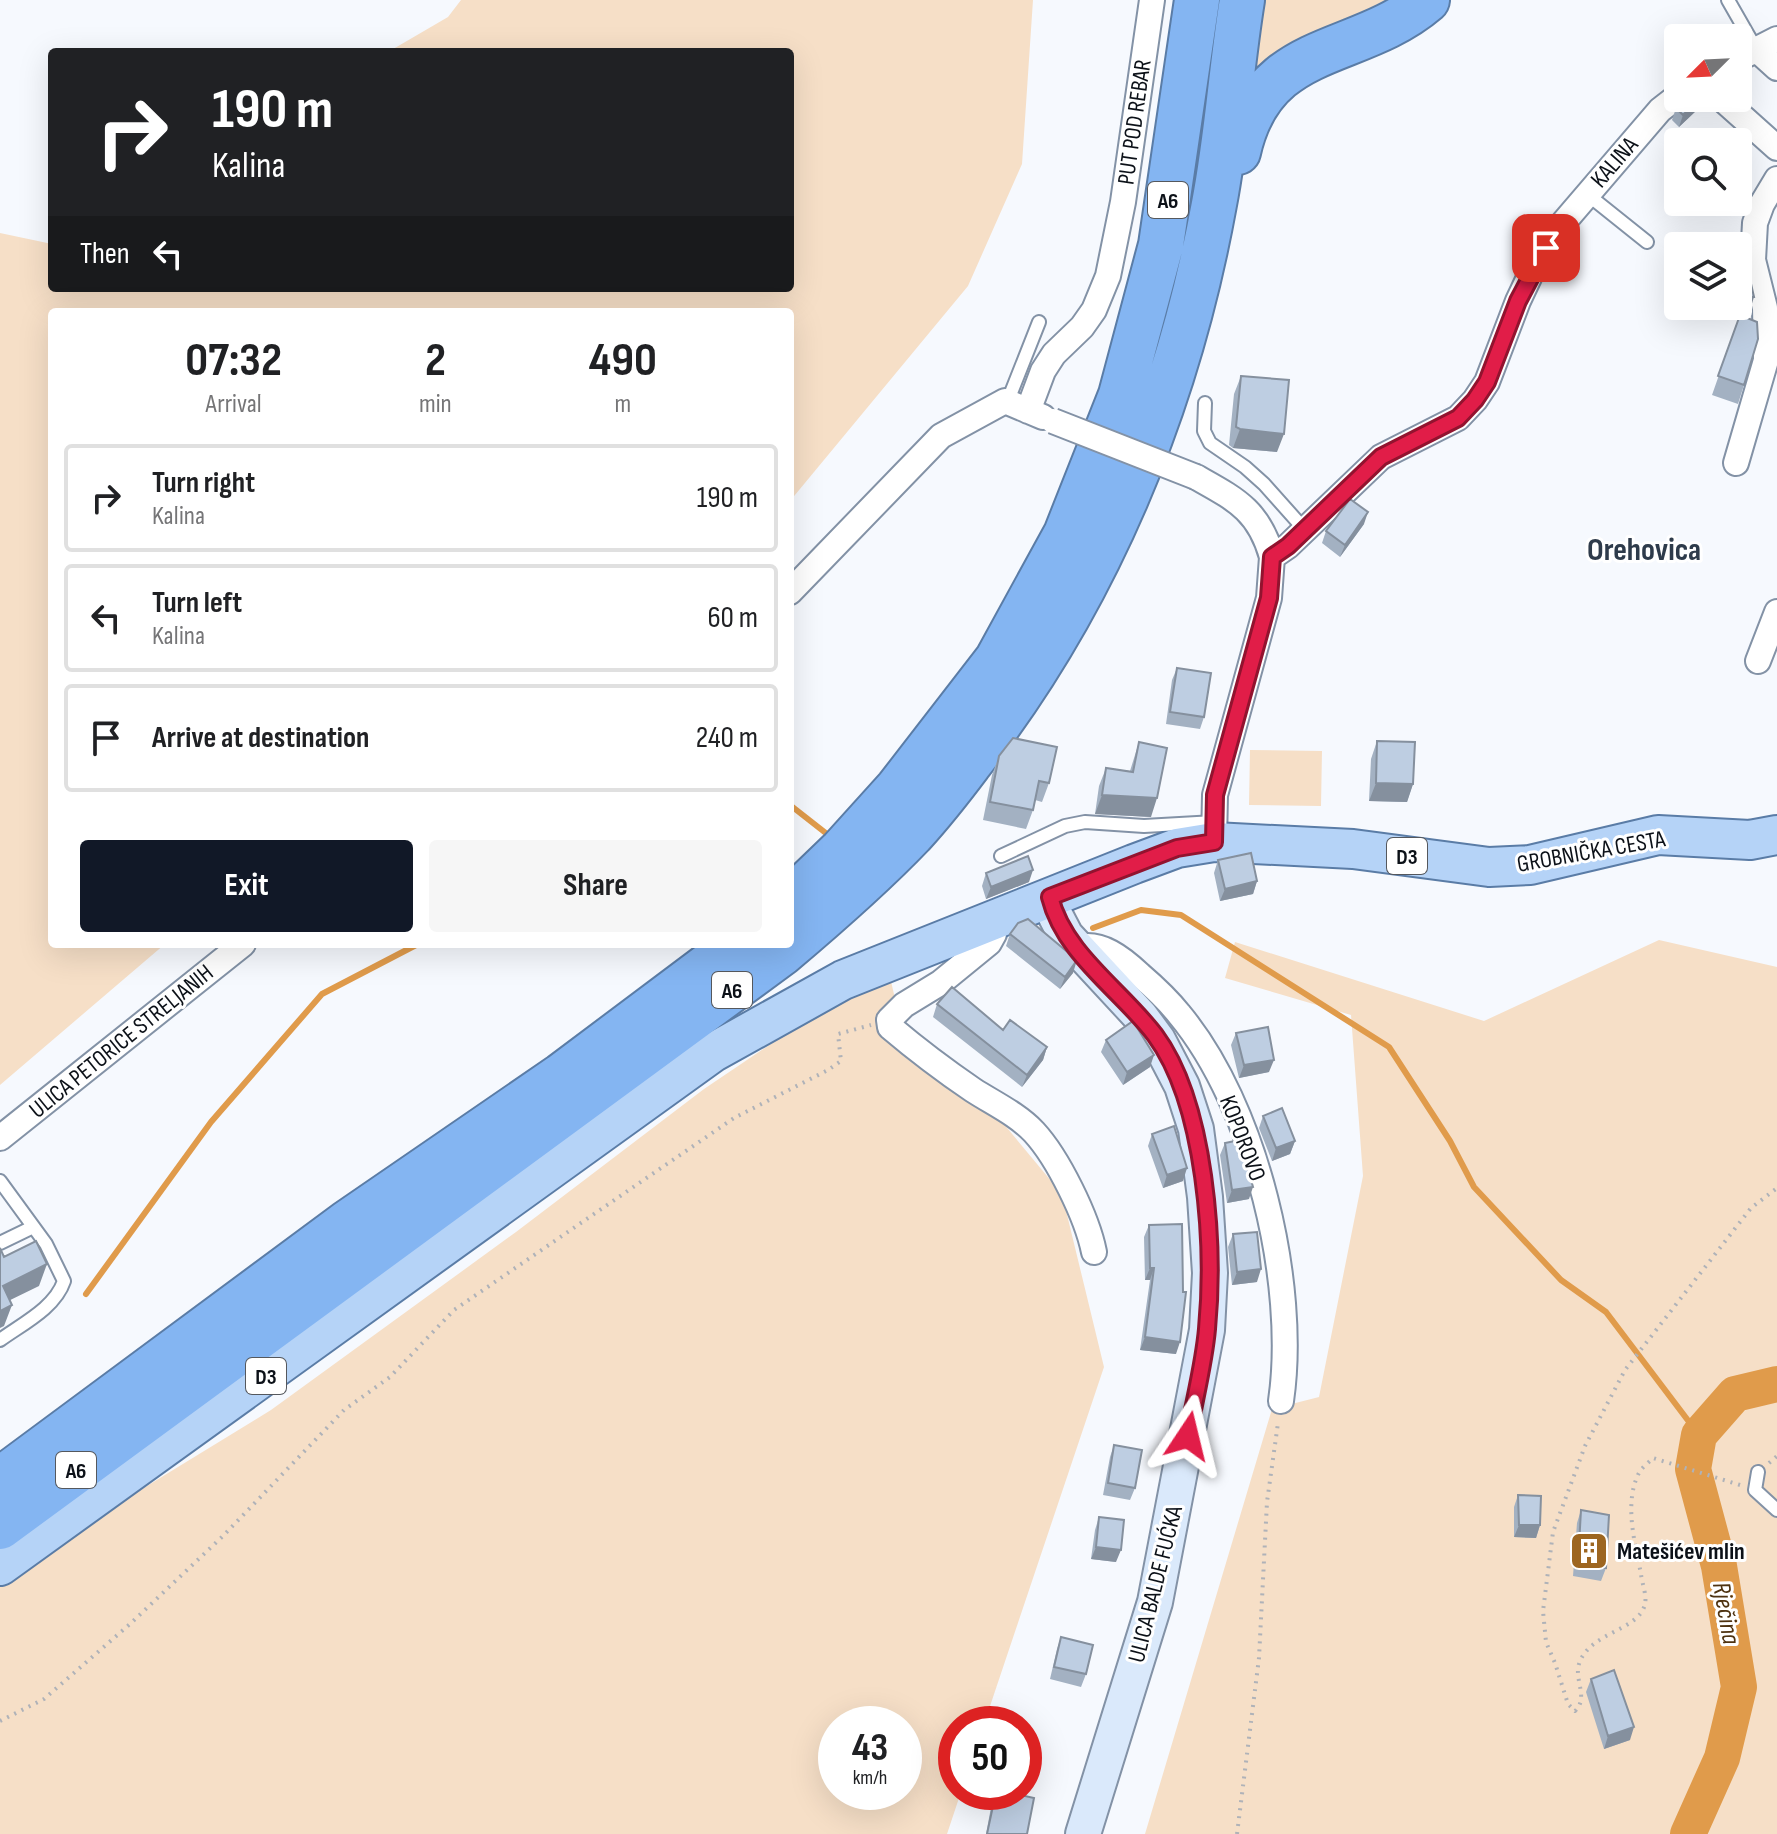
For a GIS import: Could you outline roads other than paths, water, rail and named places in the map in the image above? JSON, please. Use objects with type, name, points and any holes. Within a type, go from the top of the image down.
[{"type":"highway","name":"A6","points":[[794,896],[842,850],[898,788],[997,660],[1066,534],[1121,395],[1161,245],[1197,0]]},
{"type":"highway","name":"A6","points":[[794,942],[851,895],[913,833],[1016,703],[1069,616],[1110,536],[1156,425],[1187,322],[1215,201],[1242,0]]},
{"type":"highway","points":[[1206,244],[1227,200],[1248,119],[1266,88],[1309,58],[1402,18],[1427,0]]},
{"type":"highway","name":"A6","points":[[0,1480],[347,1223],[561,1076],[732,948]]},
{"type":"highway","name":"A6","points":[[0,1527],[787,948]]},
{"type":"main road","name":"GROBNIČKA CESTA","points":[[1215,832],[1489,867],[1530,865],[1658,835],[1750,840],[1777,835]]},
{"type":"main road","name":"D3","points":[[0,1566],[712,1053],[843,980],[1215,832]]},
{"type":"main road","name":"ULICA BALDE FUĆKA","points":[[1050,897],[1060,925],[1076,948],[1141,1017],[1158,1040],[1182,1086],[1196,1129],[1210,1273],[1207,1330],[1155,1602],[1083,1834]]},
{"type":"street","name":"PUT POD REBAR","points":[[1018,407],[1054,354],[1082,327],[1094,310],[1108,276],[1152,0]]},
{"type":"street","points":[[1757,49],[1777,68]]},
{"type":"street","name":"KALINA","points":[[1272,557],[1305,530],[1381,457],[1458,418],[1475,400],[1487,382],[1534,267],[1558,229],[1664,107]]},
{"type":"street","points":[[1737,112],[1777,148]]},
{"type":"street","points":[[1736,463],[1766,360],[1765,308],[1753,260],[1755,223],[1777,179]]},
{"type":"street","points":[[794,588],[941,436],[1005,401],[1196,477],[1236,499],[1267,538],[1272,557],[1269,598],[1215,795],[1215,832]]},
{"type":"street","points":[[1758,661],[1777,612]]},
{"type":"street","points":[[994,920],[994,934],[989,943],[940,983],[904,1005],[889,1020],[890,1027],[1034,1132],[1072,1194],[1094,1252]]},
{"type":"street","name":"KOPOROVO","points":[[1076,948],[1088,944],[1103,948],[1135,970],[1160,993],[1181,1015],[1226,1092],[1242,1129],[1273,1229],[1280,1271],[1285,1344],[1281,1401]]},
{"type":"street","name":"ULICA PETORICE STRELJANIH","points":[[0,1138],[238,948]]},
{"type":"lane","points":[[1728,0],[1757,49]]},
{"type":"lane","points":[[1586,194],[1647,242]]},
{"type":"lane","points":[[1018,407],[1039,322]]},
{"type":"lane","points":[[1205,403],[1204,431],[1210,443],[1264,484],[1305,530]]},
{"type":"lane","points":[[1001,856],[1065,826],[1085,822],[1215,832]]},
{"type":"lane","points":[[0,1181],[5,1197],[46,1244],[64,1281],[60,1293],[0,1340]]},
{"type":"lane","points":[[0,1243],[33,1227]]},
{"type":"lane","points":[[1758,1472],[1755,1490],[1777,1510]]},
{"type":"waterway","points":[[794,808],[827,834]]},
{"type":"waterway","points":[[1093,928],[1141,910],[1181,915],[1389,1047],[1450,1141],[1474,1187],[1561,1280],[1606,1312],[1699,1435]]},
{"type":"waterway","points":[[86,1294],[211,1122],[322,994],[410,948]]},
{"type":"waterway","name":"Rječina","points":[[1688,1834],[1722,1758],[1739,1687],[1719,1566],[1693,1469],[1699,1435],[1735,1394],[1777,1384]]},
{"type":"place","name":"Matešićev mlin","points":[[1589,1551]]},
{"type":"district","name":"Orehovica","points":[[1644,549]]}]
